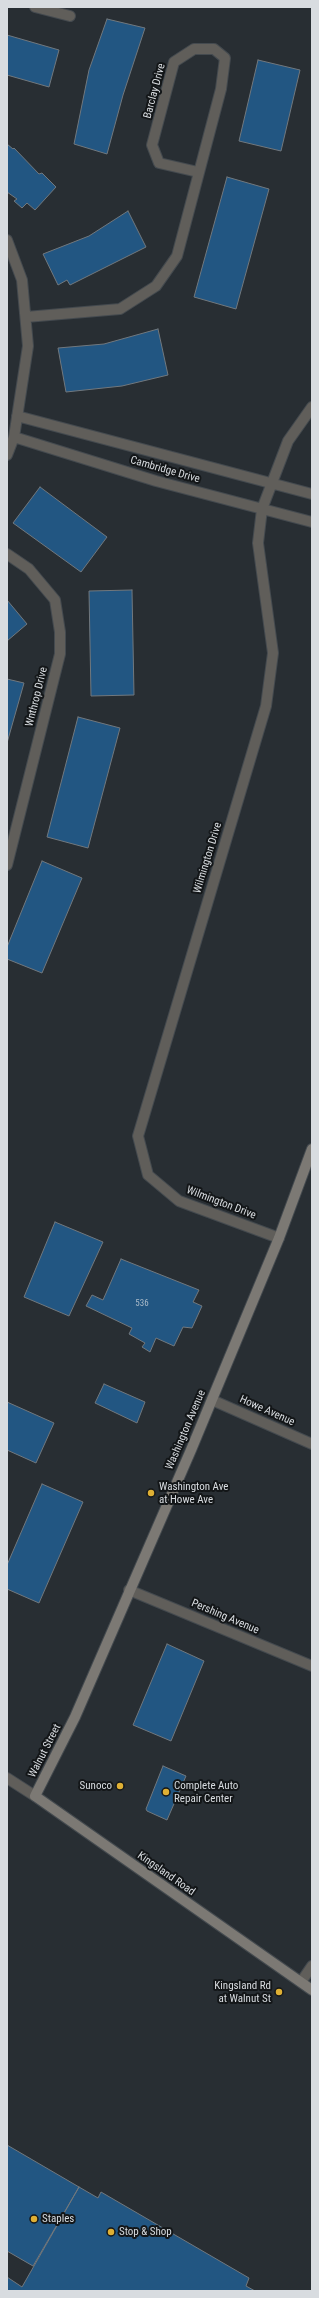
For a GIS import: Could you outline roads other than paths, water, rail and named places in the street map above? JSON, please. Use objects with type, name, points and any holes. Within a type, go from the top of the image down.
[{"type":"main road","name":"Washington Avenue","points":[[75,1717],[212,1400],[279,1238],[312,1150]]},
{"type":"main road","name":"Walnut Street","points":[[35,1796],[75,1717]]},
{"type":"main road","name":"Kingsland Road","points":[[35,1796],[312,1990]]},
{"type":"street","points":[[36,7],[70,16]]},
{"type":"street","name":"Barclay Drive","points":[[26,317],[120,309],[156,286],[177,256],[221,89],[225,58],[214,48],[194,49],[174,62],[152,145],[158,163],[198,172]]},
{"type":"street","points":[[7,240],[22,280],[28,346],[14,437],[7,455]]},
{"type":"street","name":"Wilmington Drive","points":[[279,1238],[179,1201],[148,1175],[138,1136],[266,706],[273,653],[258,543],[262,509],[270,483],[288,441],[312,407]]},
{"type":"street","name":"Cambridge Drive","points":[[17,416],[312,494]]},
{"type":"street","name":"Cambridge Drive","points":[[14,437],[156,481],[312,522]]},
{"type":"street","name":"Wnthrop Drive","points":[[7,554],[29,568],[55,600],[60,632],[60,654],[7,865]]},
{"type":"street","name":"Howe Avenue","points":[[212,1400],[312,1444]]},
{"type":"street","name":"Pershing Avenue","points":[[129,1590],[312,1666]]},
{"type":"street","name":"Kingsland Road","points":[[7,1778],[35,1796]]},
{"type":"street","points":[[301,1982],[312,1966]]},
{"type":"place","name":"Washington Ave at Howe Ave","points":[[151,1493]]},
{"type":"place","name":"Sunoco","points":[[120,1786]]},
{"type":"place","name":"Complete Auto Repair Center","points":[[166,1792]]},
{"type":"place","name":"Kingsland Rd at Walnut St","points":[[279,1992]]},
{"type":"place","name":"Staples","points":[[34,2219]]},
{"type":"place","name":"Stop & Shop","points":[[111,2232]]}]
